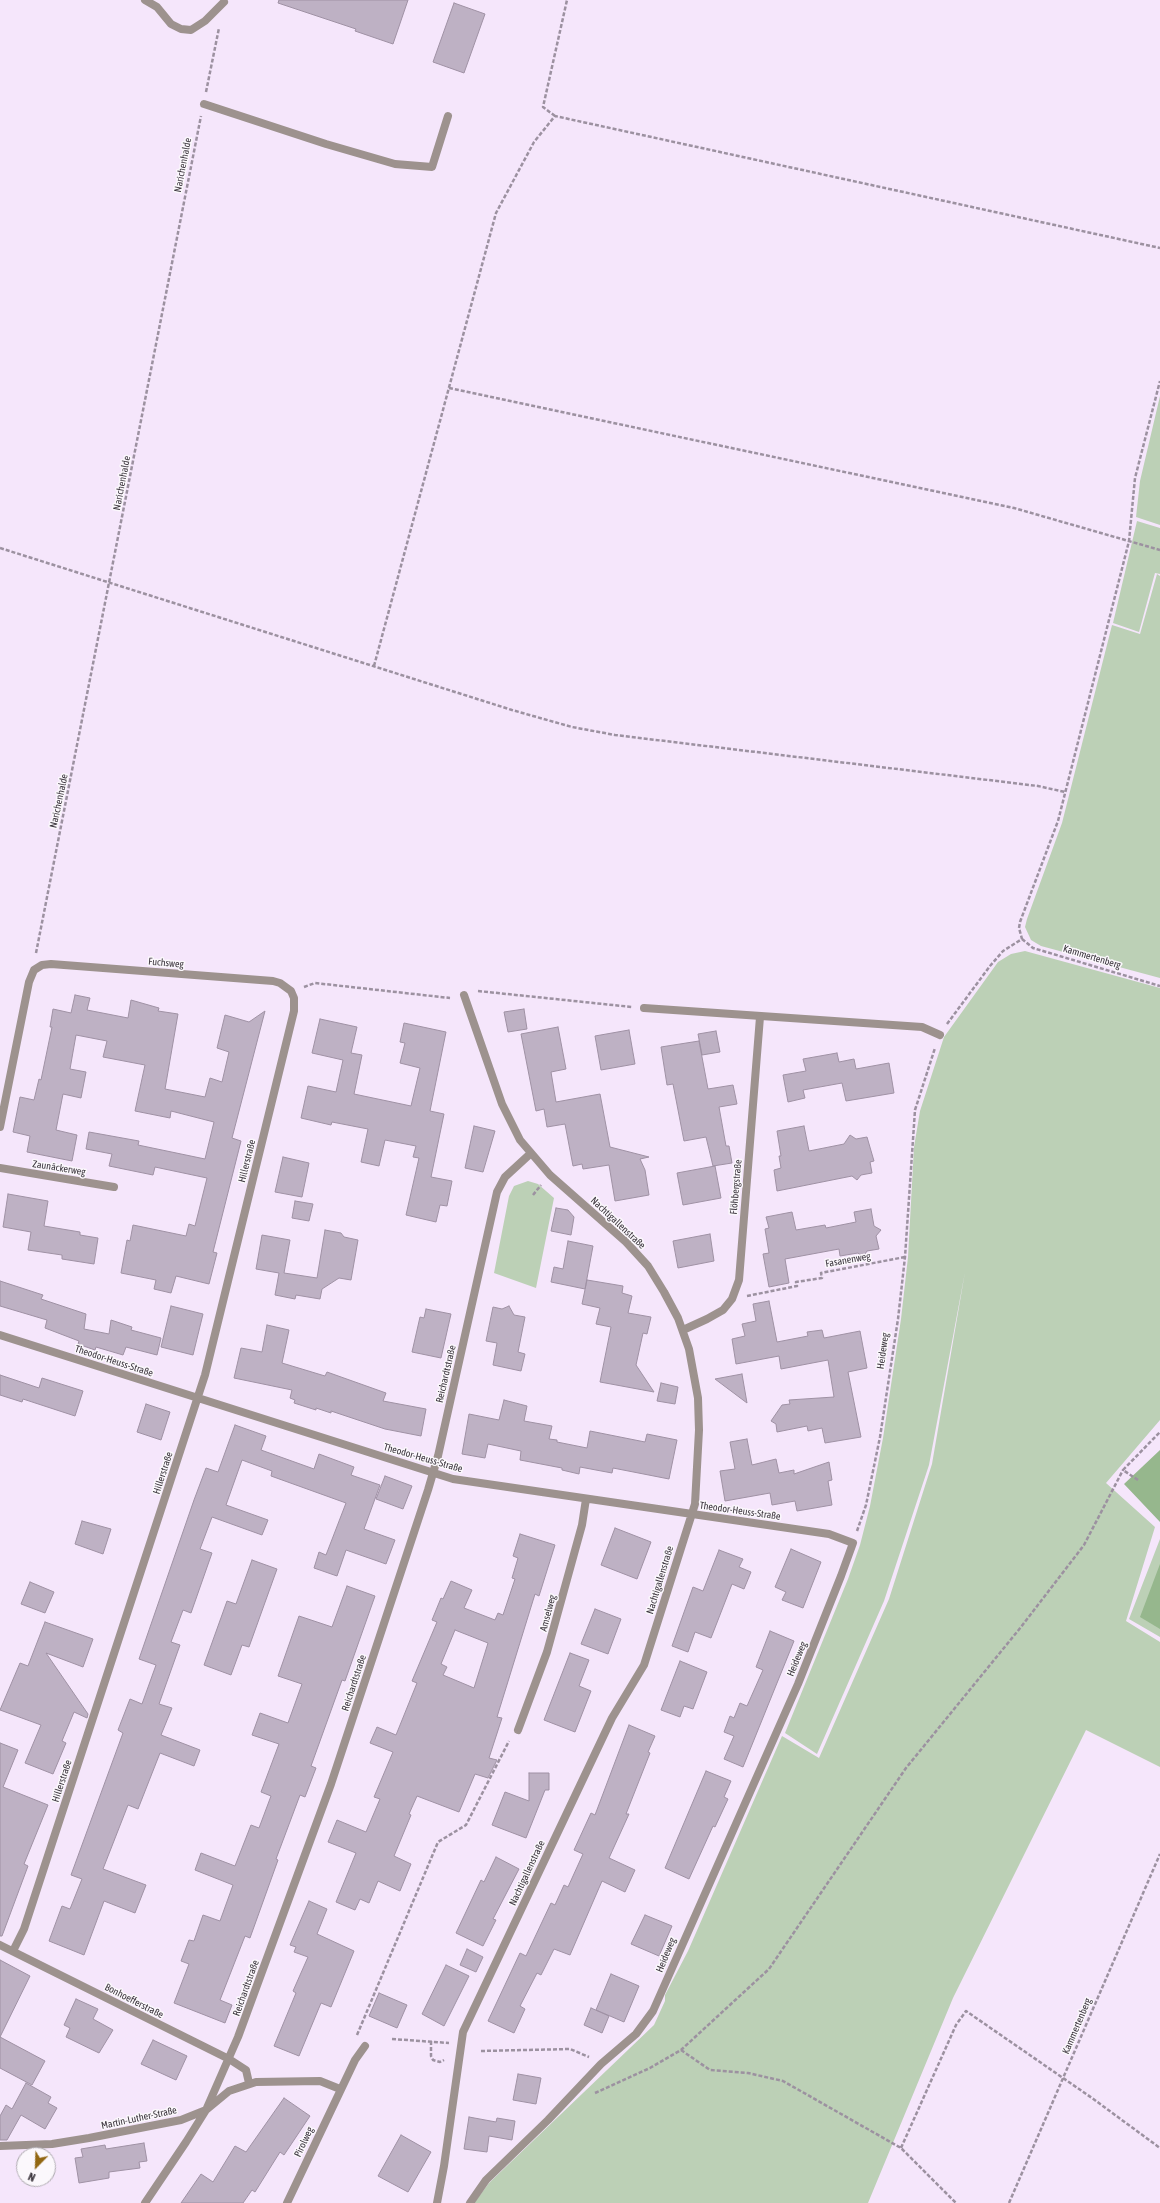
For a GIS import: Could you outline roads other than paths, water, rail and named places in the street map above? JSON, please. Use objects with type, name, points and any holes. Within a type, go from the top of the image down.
[{"type":"street","points":[[144,0],[157,7],[170,24],[180,29],[191,30],[205,21],[224,2]]},
{"type":"street","points":[[204,104],[326,144],[387,162],[432,167],[448,116]]},
{"type":"street","name":"Fuchsweg","points":[[0,1127],[29,982],[31,974],[38,967],[51,964],[273,981],[286,986],[291,992]]},
{"type":"street","name":"Hillerstraße","points":[[12,1952],[24,1929],[198,1398],[209,1360],[294,1012],[294,998],[291,992]]},
{"type":"street","name":"Nachtigallenstraße","points":[[437,2203],[444,2166],[463,2032],[612,1718],[644,1665],[695,1504],[699,1430],[696,1377],[683,1330],[664,1292],[637,1254],[614,1230],[550,1175],[530,1154],[514,1129],[505,1110],[464,995]]},
{"type":"street","points":[[644,1008],[760,1017],[922,1026],[940,1035]]},
{"type":"street","name":"Flöhbergstraße","points":[[683,1330],[719,1313],[728,1304],[735,1292],[739,1280],[760,1017]]},
{"type":"street","name":"Reichardtstraße","points":[[145,2203],[206,2110],[229,2060],[331,1784],[433,1473],[497,1192],[505,1177],[530,1154]]},
{"type":"street","name":"Zaunäckerweg","points":[[0,1168],[114,1186]]},
{"type":"street","name":"Theodor-Heuss-Straße","points":[[0,1335],[453,1479],[829,1534],[853,1543]]},
{"type":"street","name":"Amselweg","points":[[518,1730],[548,1652],[582,1525],[586,1499]]},
{"type":"street","name":"Heideweg","points":[[470,2203],[486,2180],[548,2120],[602,2064],[636,2034],[653,2011],[678,1951],[798,1684],[853,1543]]},
{"type":"street","name":"Bonhoefferstraße","points":[[0,1945],[229,2060],[246,2070],[249,2083]]},
{"type":"street","points":[[340,2089],[355,2060],[365,2046]]},
{"type":"street","name":"Martin-Luther-Straße","points":[[0,2146],[52,2144],[181,2120],[206,2110],[222,2095],[249,2083],[263,2081],[320,2081],[340,2089]]},
{"type":"street","name":"Pirolweg","points":[[287,2203],[340,2089]]}]
